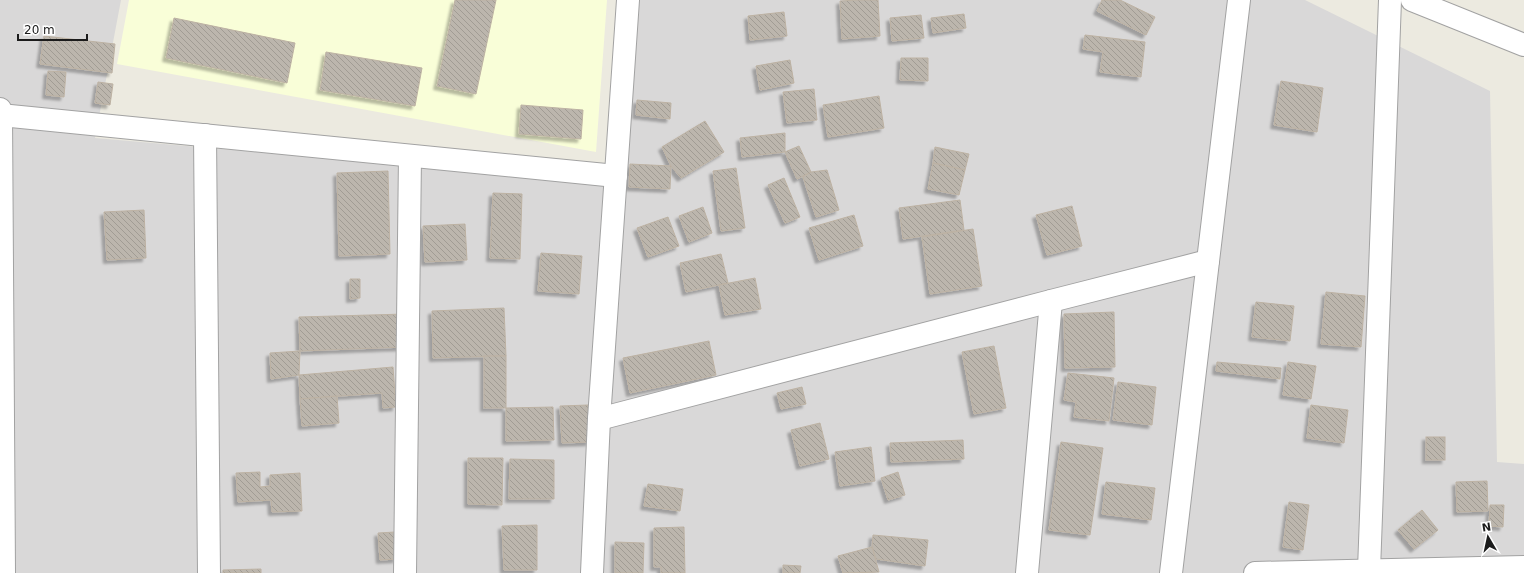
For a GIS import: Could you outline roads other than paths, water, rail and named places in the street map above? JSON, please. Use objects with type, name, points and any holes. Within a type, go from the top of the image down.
[{"type":"street","points":[[592,573],[599,419],[628,0]]},
{"type":"street","points":[[1171,573],[1239,0]]},
{"type":"street","points":[[1369,570],[1390,0]]},
{"type":"street","points":[[1412,0],[1524,45]]},
{"type":"street","points":[[4,573],[0,113],[616,176]]},
{"type":"street","points":[[205,135],[209,573]]},
{"type":"street","points":[[405,573],[410,156]]},
{"type":"street","points":[[599,419],[1051,300],[1208,262]]},
{"type":"street","points":[[1027,573],[1051,300]]},
{"type":"street","points":[[1255,573],[1524,567]]}]
